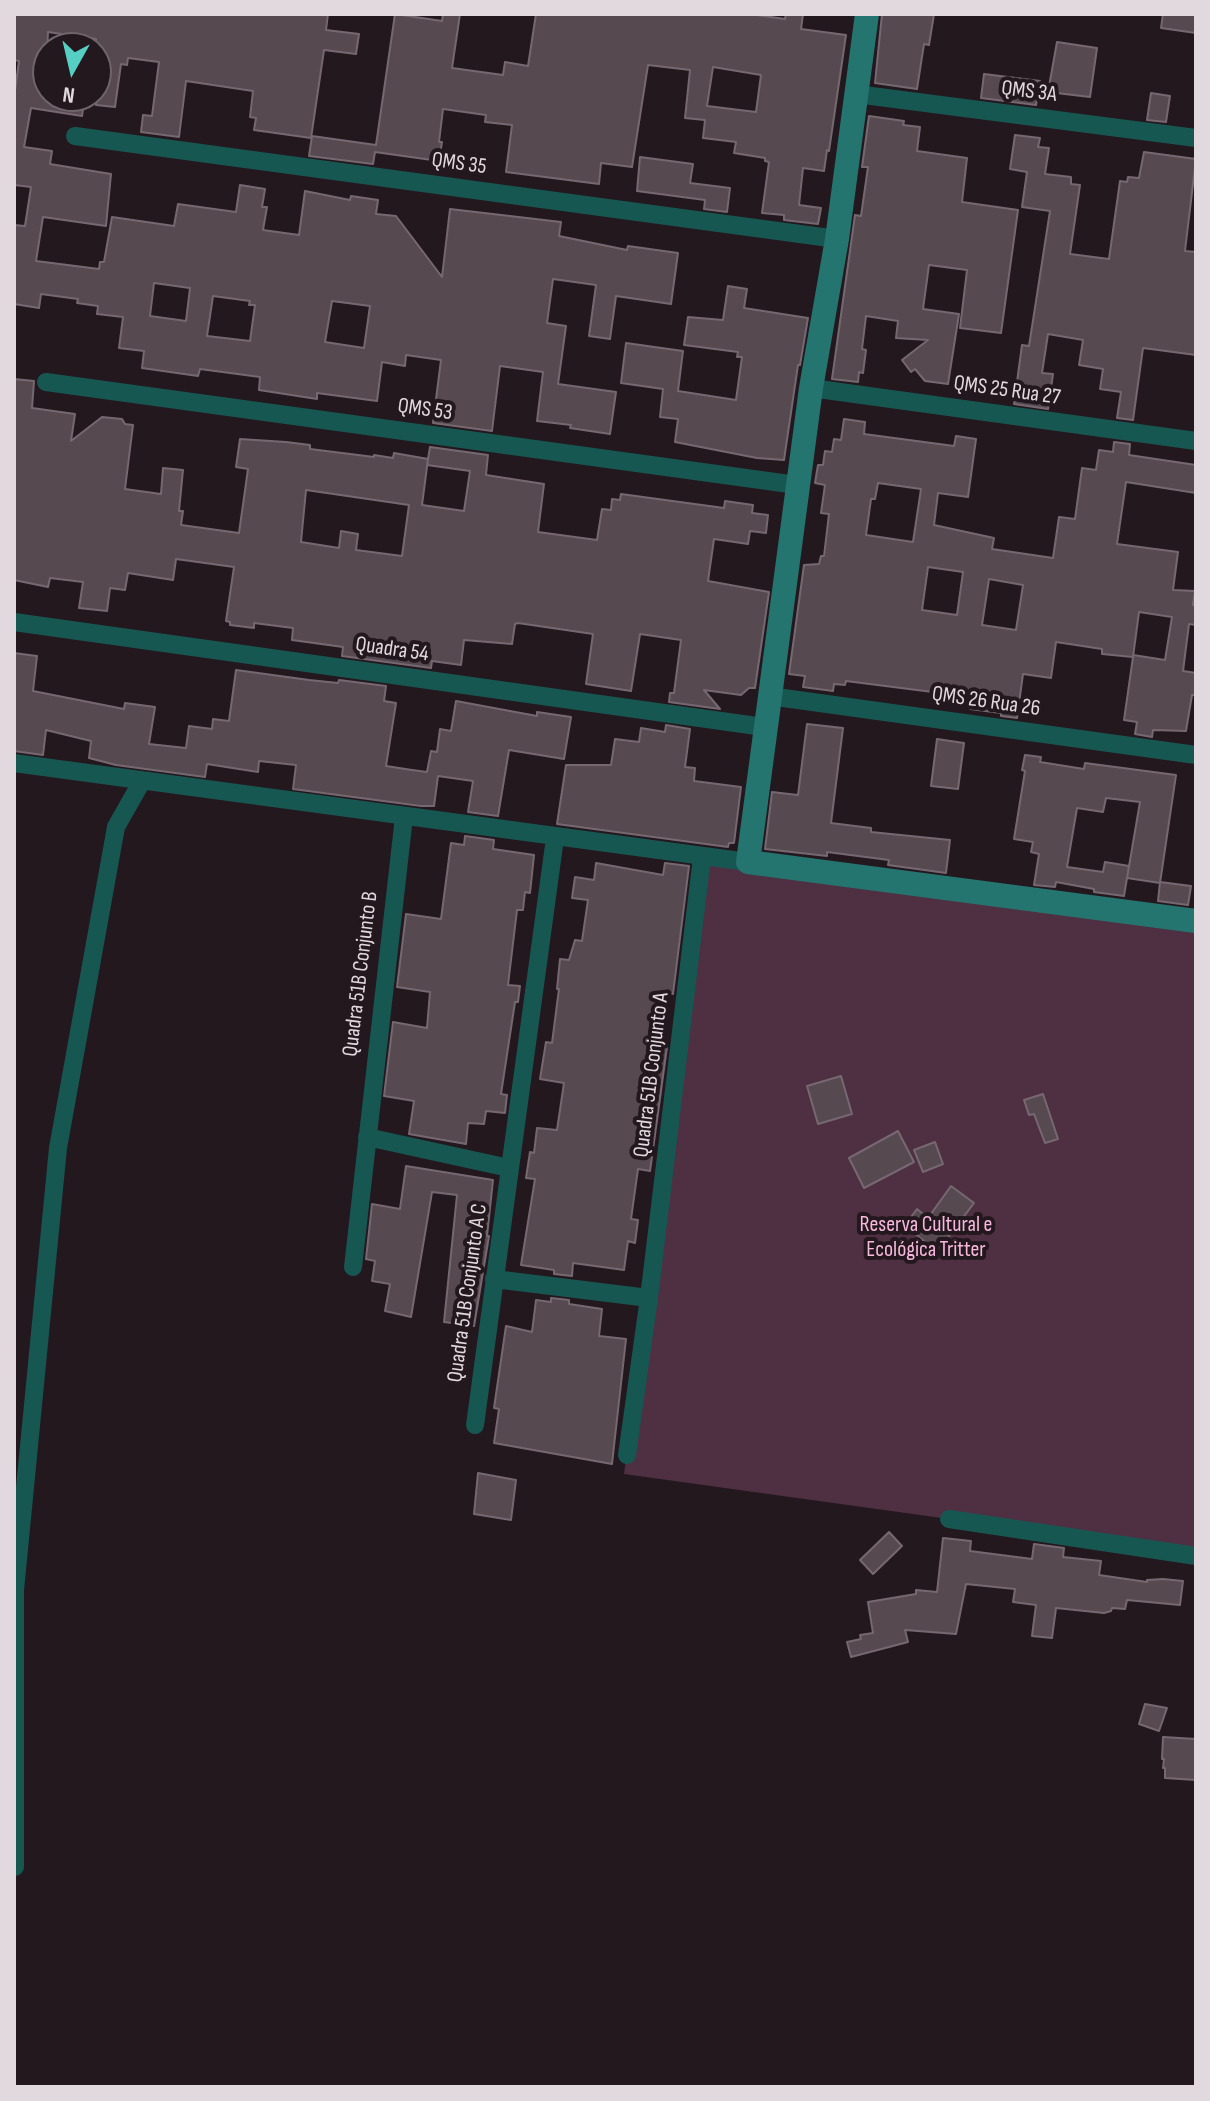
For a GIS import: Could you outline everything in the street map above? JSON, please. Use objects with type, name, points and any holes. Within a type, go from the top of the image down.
[{"type":"street","points":[[748,862],[797,485],[837,239],[867,14]]},
{"type":"street","name":"QMS 3A","points":[[856,94],[1196,138]]},
{"type":"street","name":"QMS 35","points":[[75,136],[837,239]]},
{"type":"street","name":"QMS 53","points":[[46,382],[797,485]]},
{"type":"street","name":"QMS 25 Rua 27","points":[[811,388],[1196,441]]},
{"type":"street","name":"Quadra 54","points":[[14,622],[764,727]]},
{"type":"street","name":"QMS 26 Rua 26","points":[[769,696],[1196,755]]},
{"type":"street","points":[[14,763],[555,838],[1196,921]]},
{"type":"street","points":[[15,1867],[15,1590],[58,1148],[116,827],[142,781]]},
{"type":"street","name":"Quadra 51B Conjunto B","points":[[353,1267],[404,817]]},
{"type":"street","points":[[367,1137],[509,1168],[555,838]]},
{"type":"street","name":"Quadra 51B Conjunto A","points":[[627,1455],[702,857]]},
{"type":"street","name":"Quadra 51B Conjunto A C","points":[[475,1425],[509,1168]]},
{"type":"street","points":[[494,1279],[649,1298]]},
{"type":"street","points":[[949,1519],[1196,1556]]},
{"type":"green space","name":"Reserva Cultural e Ecológica Tritter","points":[[705,861],[1196,923],[1196,1559],[949,1519],[624,1474]]},
{"type":"building","points":[[14,14],[328,14],[326,30],[359,34],[356,54],[324,50],[311,138],[254,130],[256,118],[250,117],[253,91],[186,81],[179,137],[141,132],[143,115],[152,116],[159,62],[128,58],[127,65],[121,64],[115,107],[112,107],[112,32],[32,32],[32,108],[24,147],[52,151],[50,164],[111,174],[106,226],[43,217],[36,261],[99,269],[100,262],[104,262],[112,217],[174,226],[178,204],[236,212],[240,185],[265,189],[262,207],[267,207],[263,230],[299,235],[305,191],[350,200],[351,196],[378,200],[376,214],[396,216],[442,277],[450,209],[561,222],[559,236],[627,250],[628,246],[678,253],[671,304],[616,296],[610,339],[589,336],[596,285],[553,279],[547,323],[566,326],[558,384],[616,392],[610,434],[537,421],[543,372],[500,366],[492,431],[433,423],[441,360],[406,355],[405,366],[382,362],[377,401],[317,393],[317,399],[259,390],[260,377],[200,369],[198,376],[142,368],[144,351],[119,348],[123,317],[97,314],[98,306],[77,303],[78,299],[41,294],[39,308],[14,304],[14,225],[25,226],[31,187],[14,185],[14,98],[19,61],[14,60]],"holes":[[[154,283],[190,288],[186,321],[150,316]],[[213,296],[250,301],[249,305],[255,305],[250,341],[207,336]],[[332,301],[370,306],[364,348],[325,342]]]},
{"type":"building","points":[[395,14],[442,21],[443,14],[460,14],[452,68],[503,75],[505,62],[528,66],[536,14],[750,14],[785,19],[786,14],[803,14],[801,29],[846,35],[824,171],[803,168],[799,205],[821,208],[818,224],[784,220],[784,215],[762,213],[769,162],[765,158],[734,153],[736,142],[703,138],[705,120],[685,118],[690,70],[648,65],[632,167],[601,163],[599,184],[506,172],[512,125],[485,122],[486,115],[443,109],[439,161],[375,152],[373,164],[309,156],[312,136],[376,145]],"holes":[[[713,67],[761,75],[756,112],[707,106]]]},
{"type":"building","points":[[882,14],[934,14],[929,45],[924,44],[917,89],[875,83]]},
{"type":"building","points":[[1163,14],[1196,14],[1196,33],[1161,28]]},
{"type":"building","points":[[1057,42],[1097,48],[1090,97],[1048,92]]},
{"type":"building","points":[[984,74],[1040,81],[1036,105],[981,98]]},
{"type":"building","points":[[1151,93],[1170,96],[1166,122],[1147,120]]},
{"type":"building","points":[[56,112],[83,112],[82,116]]},
{"type":"building","points":[[869,116],[904,121],[903,125],[920,127],[917,151],[967,158],[962,202],[1018,210],[1001,333],[960,328],[967,270],[929,265],[923,309],[959,314],[948,384],[925,381],[915,369],[911,372],[902,360],[928,340],[896,338],[898,321],[866,316],[863,373],[859,372],[858,382],[832,379],[855,215],[861,216],[868,167],[862,167]]},
{"type":"building","points":[[1015,135],[1040,138],[1038,147],[1049,148],[1045,174],[1071,177],[1071,184],[1080,185],[1070,254],[1109,259],[1120,181],[1127,182],[1128,177],[1139,178],[1144,152],[1196,159],[1185,251],[1196,252],[1196,355],[1143,348],[1133,420],[1117,418],[1121,392],[1100,389],[1103,369],[1079,365],[1083,340],[1048,334],[1042,373],[1053,374],[1048,409],[1014,404],[1022,345],[1029,346],[1050,211],[1022,207],[1027,172],[1010,169]]},
{"type":"building","points":[[640,157],[693,164],[690,183],[730,188],[727,212],[704,209],[705,200],[637,191]]},
{"type":"building","points":[[728,286],[747,289],[744,308],[808,318],[784,460],[757,458],[675,442],[678,419],[660,417],[663,389],[621,383],[626,343],[683,351],[678,391],[736,400],[742,357],[737,357],[738,352],[684,345],[688,317],[723,320]]},
{"type":"building","points":[[14,379],[34,381],[32,408],[75,414],[71,441],[102,417],[122,419],[125,424],[133,425],[125,489],[161,494],[163,468],[183,470],[179,511],[183,511],[181,525],[239,533],[248,469],[236,467],[240,439],[310,445],[310,449],[374,457],[393,458],[394,453],[428,459],[430,447],[488,455],[486,475],[544,484],[538,532],[597,540],[602,509],[611,510],[612,499],[620,500],[621,494],[724,508],[725,501],[753,505],[752,513],[768,515],[766,533],[750,531],[748,544],[714,539],[708,581],[769,592],[755,688],[749,688],[741,695],[704,690],[720,709],[669,702],[670,693],[674,693],[681,640],[640,634],[631,691],[586,684],[593,634],[518,623],[515,624],[512,644],[464,640],[461,665],[432,661],[431,668],[342,656],[343,647],[292,640],[293,628],[254,623],[254,628],[230,625],[226,621],[234,567],[176,559],[173,580],[128,573],[125,590],[110,588],[107,611],[79,608],[83,582],[50,578],[48,587],[14,580]],"holes":[[[427,465],[470,471],[464,511],[422,505]],[[306,490],[409,505],[402,556],[356,550],[358,534],[341,531],[339,548],[301,542]]]},
{"type":"building","points":[[844,419],[865,422],[864,434],[954,446],[956,436],[976,439],[968,497],[938,493],[934,525],[994,538],[992,549],[1053,558],[1059,517],[1075,519],[1082,468],[1096,470],[1099,450],[1113,452],[1114,442],[1130,444],[1129,455],[1196,465],[1196,493],[1126,482],[1117,544],[1178,552],[1173,590],[1195,591],[1193,605],[1196,606],[1196,625],[1189,624],[1183,671],[1196,673],[1196,695],[1192,695],[1186,731],[1153,730],[1152,737],[1135,734],[1137,722],[1124,720],[1133,657],[1102,654],[1102,649],[1056,642],[1051,678],[1023,674],[1017,718],[970,709],[972,697],[846,681],[845,685],[834,684],[833,691],[803,687],[805,676],[789,674],[804,565],[819,564],[821,556],[824,556],[829,514],[821,513],[825,485],[815,483],[818,465],[823,465],[825,451],[832,452],[834,439],[841,440]],"holes":[[[878,483],[921,489],[913,542],[866,535],[871,499],[875,499]],[[928,567],[963,572],[957,615],[922,610]],[[989,579],[1023,585],[1016,630],[982,625]],[[1139,612],[1172,617],[1165,660],[1133,655]]]},
{"type":"building","points":[[14,653],[37,656],[33,691],[124,709],[125,703],[155,707],[149,744],[186,748],[189,726],[212,729],[213,719],[229,721],[236,670],[386,686],[384,701],[396,703],[386,766],[412,770],[427,772],[431,751],[437,752],[440,729],[451,731],[456,701],[537,716],[537,712],[571,717],[564,759],[509,750],[498,816],[468,812],[473,781],[438,776],[434,806],[421,806],[293,789],[296,765],[259,761],[258,772],[207,764],[205,777],[116,765],[89,758],[91,741],[46,730],[43,755],[14,751]]},
{"type":"building","points":[[807,724],[843,728],[831,823],[871,828],[871,832],[950,840],[946,873],[888,865],[889,860],[827,852],[827,856],[765,849],[772,792],[798,795]]},
{"type":"building","points":[[666,725],[690,729],[685,767],[695,768],[694,781],[741,787],[734,843],[729,843],[728,847],[557,824],[566,765],[611,765],[615,739],[639,742],[641,728],[665,732]]},
{"type":"building","points":[[937,739],[964,743],[958,789],[931,786]]},
{"type":"building","points":[[1025,755],[1041,757],[1040,762],[1084,769],[1085,763],[1176,775],[1160,883],[1127,878],[1124,896],[1056,882],[1055,887],[1034,885],[1039,854],[1031,852],[1033,842],[1014,839]],"holes":[[[1106,798],[1140,802],[1127,878],[1129,866],[1105,862],[1103,872],[1067,867],[1077,808],[1103,812]]]},
{"type":"building","points":[[465,836],[494,840],[493,849],[534,855],[530,893],[525,892],[523,910],[517,910],[508,985],[520,986],[501,1094],[507,1095],[505,1113],[486,1111],[484,1124],[468,1123],[466,1144],[409,1134],[414,1101],[384,1096],[393,1022],[427,1028],[430,992],[397,987],[406,914],[441,919],[451,843],[464,845]]},
{"type":"building","points":[[596,863],[663,875],[665,863],[689,866],[673,994],[666,993],[659,1047],[667,1047],[650,1171],[638,1169],[631,1219],[638,1220],[635,1243],[628,1241],[624,1270],[573,1263],[572,1276],[521,1265],[535,1179],[526,1178],[530,1152],[534,1153],[537,1128],[557,1130],[564,1083],[540,1079],[546,1042],[552,1043],[560,959],[569,960],[575,940],[582,941],[588,900],[572,898],[575,877],[594,880]]},
{"type":"building","points":[[1160,882],[1191,886],[1188,905],[1158,901]]},
{"type":"building","points":[[841,1076],[852,1114],[818,1124],[807,1086]]},
{"type":"building","points":[[1043,1094],[1058,1139],[1045,1143],[1034,1114],[1029,1115],[1024,1100]]},
{"type":"building","points":[[898,1131],[914,1162],[864,1188],[849,1158]]},
{"type":"building","points":[[935,1142],[943,1164],[923,1172],[914,1150]]},
{"type":"building","points":[[406,1166],[493,1180],[489,1236],[474,1326],[444,1322],[457,1195],[432,1192],[411,1317],[385,1311],[390,1284],[372,1281],[375,1261],[366,1259],[372,1204],[400,1209]]},
{"type":"building","points":[[951,1186],[974,1203],[937,1252],[905,1225],[917,1209],[928,1218]]},
{"type":"building","points":[[551,1298],[602,1309],[599,1336],[626,1339],[612,1464],[494,1443],[499,1409],[494,1408],[506,1326],[532,1332],[536,1300],[551,1302]]},
{"type":"building","points":[[478,1473],[516,1480],[511,1520],[474,1514]]},
{"type":"building","points":[[889,1532],[902,1546],[873,1574],[860,1560]]},
{"type":"building","points":[[943,1538],[971,1541],[970,1551],[1032,1559],[1034,1544],[1064,1548],[1063,1557],[1101,1561],[1099,1575],[1147,1582],[1163,1579],[1183,1581],[1180,1605],[1127,1600],[1125,1609],[1112,1608],[1104,1613],[1056,1608],[1052,1638],[1032,1636],[1036,1605],[1013,1602],[1015,1589],[966,1584],[956,1634],[905,1630],[908,1642],[851,1657],[847,1642],[873,1633],[868,1602],[916,1594],[916,1590],[937,1592]]},
{"type":"building","points":[[1145,1704],[1167,1708],[1159,1731],[1139,1724]]},
{"type":"building","points":[[1163,1737],[1196,1739],[1196,1780],[1165,1778]]}]
